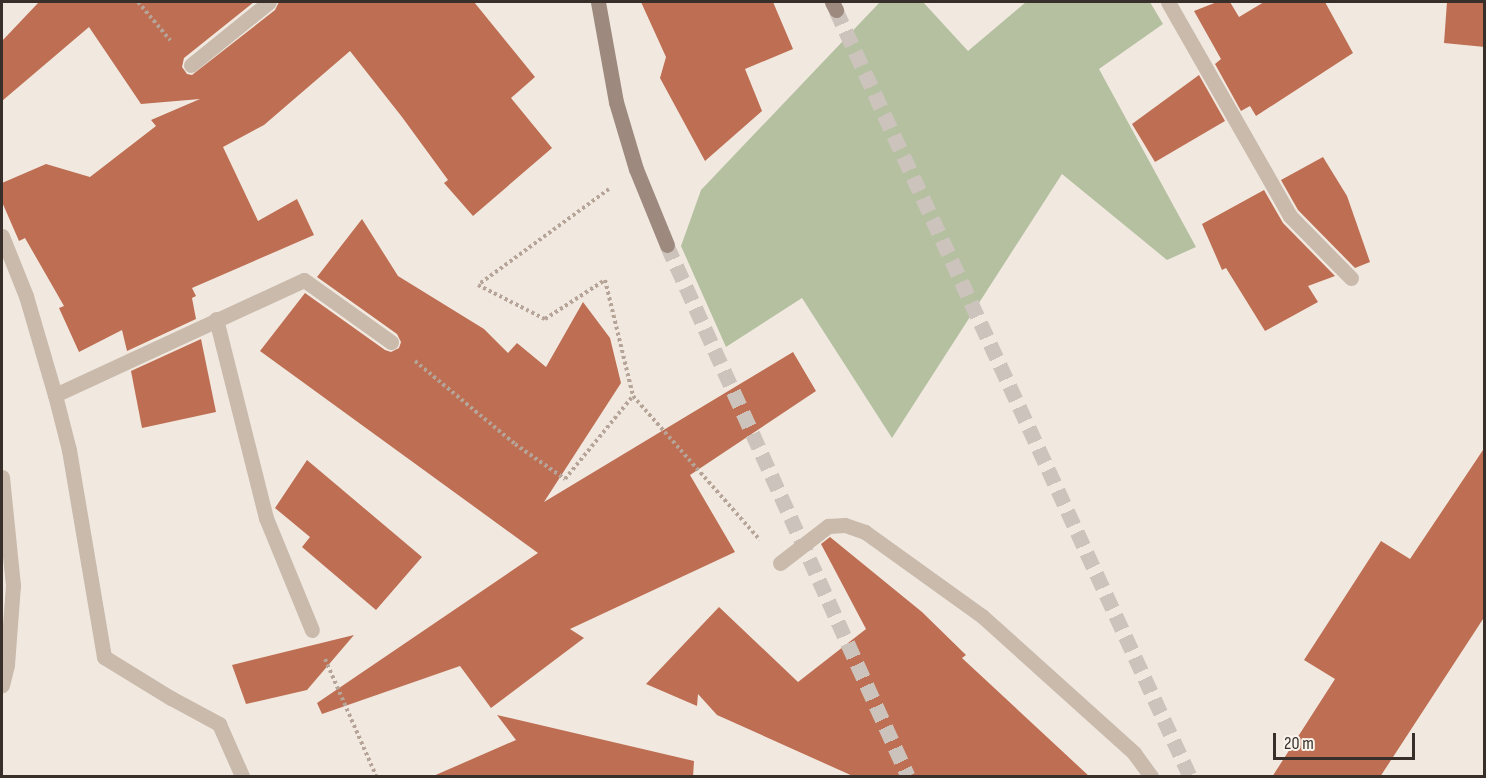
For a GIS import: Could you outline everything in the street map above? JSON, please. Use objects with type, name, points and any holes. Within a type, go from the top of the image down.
[{"type":"street","points":[[191,65],[269,2]]},
{"type":"street","points":[[598,2],[616,102],[636,169],[667,246]]},
{"type":"street","points":[[1168,2],[1290,216],[1351,278]]},
{"type":"street","points":[[2,236],[26,296],[69,450],[105,657],[171,698],[219,724],[242,777]]},
{"type":"street","points":[[55,395],[304,280],[391,342]]},
{"type":"street","points":[[216,319],[266,518],[312,630]]},
{"type":"street","points":[[2,477],[13,585],[7,665],[2,686]]},
{"type":"street","points":[[780,563],[828,526],[845,525],[865,532],[982,616],[1134,753],[1151,777]]},
{"type":"path","points":[[138,2],[191,65]]},
{"type":"path","points":[[636,169],[478,285],[545,319],[605,280],[633,396],[780,563]]},
{"type":"path","points":[[410,357],[515,444],[565,479],[633,396]]},
{"type":"path","points":[[312,630],[376,777]]},
{"type":"green space","points":[[880,2],[923,2],[968,51],[1026,2],[1150,2],[1163,24],[1099,69],[1196,247],[1167,260],[1062,174],[892,438],[802,298],[726,347],[681,246],[701,190]]},
{"type":"building","points":[[39,2],[254,2],[184,58],[182,67],[187,74],[192,75],[275,10],[279,2],[474,2],[535,77],[511,98],[552,148],[473,216],[444,183],[448,180],[350,51],[264,125],[223,147],[258,221],[297,199],[314,235],[192,288],[196,296],[192,298],[196,319],[127,351],[122,330],[79,352],[59,308],[64,306],[25,238],[19,241],[2,202],[2,183],[46,164],[90,177],[156,126],[151,120],[200,99],[141,104],[89,27],[2,101],[2,41]]},
{"type":"building","points":[[641,2],[773,2],[793,49],[745,69],[762,111],[705,161],[660,78],[666,57]]},
{"type":"building","points":[[1217,2],[1230,2],[1239,17],[1264,2],[1325,2],[1353,53],[1256,116],[1250,106],[1241,111],[1215,64],[1221,59],[1194,11]]},
{"type":"building","points":[[1447,2],[1485,2],[1485,47],[1444,43]]},
{"type":"building","points":[[1199,75],[1225,121],[1155,162],[1132,124]]},
{"type":"building","points":[[1323,157],[1347,196],[1370,262],[1355,268],[1298,210],[1281,180]]},
{"type":"building","points":[[1264,190],[1283,223],[1335,276],[1308,286],[1318,302],[1265,331],[1226,268],[1222,270],[1202,224]]},
{"type":"building","points":[[362,219],[398,276],[484,329],[508,353],[517,343],[546,367],[583,302],[610,338],[621,383],[544,502],[793,352],[816,391],[690,475],[735,552],[570,629],[584,638],[491,708],[460,666],[322,714],[317,703],[538,553],[260,351],[305,293],[385,350],[391,352],[399,348],[401,342],[397,334],[317,277]]},
{"type":"building","points":[[201,339],[216,412],[142,428],[131,371]]},
{"type":"building","points":[[1485,447],[1485,616],[1380,777],[1272,777],[1335,679],[1304,660],[1381,541],[1410,559]]},
{"type":"building","points":[[307,460],[422,557],[376,610],[302,547],[310,537],[275,508]]},
{"type":"building","points":[[830,537],[922,612],[966,655],[962,658],[1090,777],[855,777],[717,715],[698,694],[697,706],[646,684],[719,607],[798,682],[866,629],[821,544]]},
{"type":"building","points":[[354,635],[307,690],[246,704],[232,665]]},
{"type":"building","points":[[497,715],[694,761],[693,777],[431,777],[516,740]]},
{"type":"tunnel","points":[[836,10],[1190,776]]},
{"type":"tunnel","points":[[667,245],[908,776]]}]
